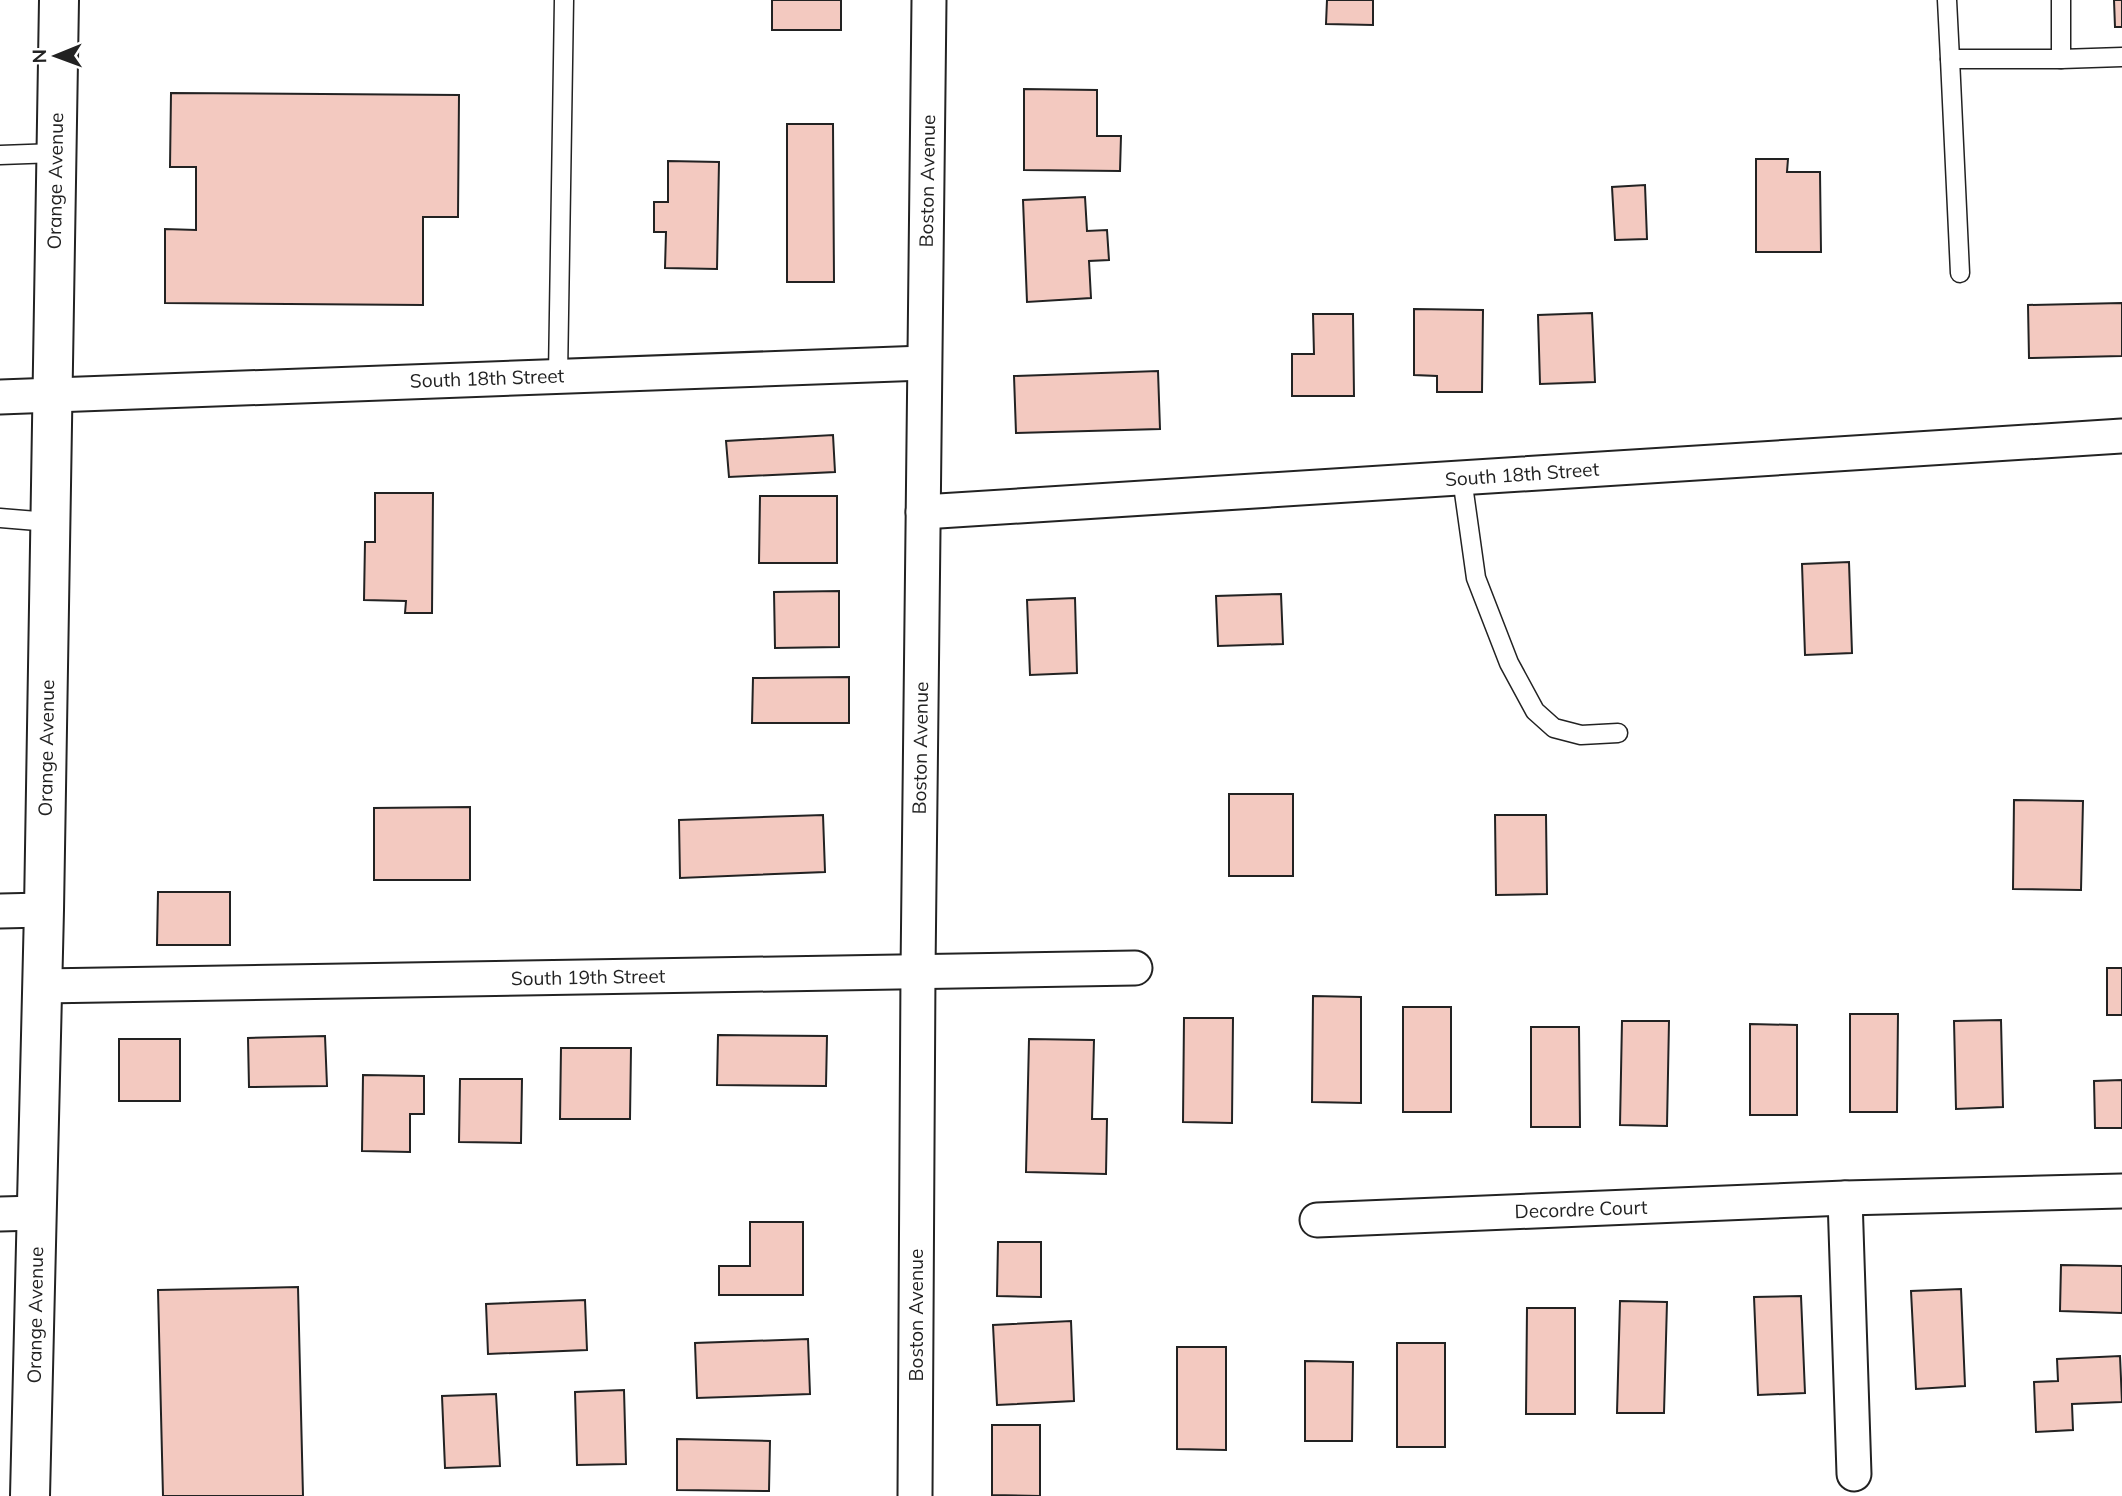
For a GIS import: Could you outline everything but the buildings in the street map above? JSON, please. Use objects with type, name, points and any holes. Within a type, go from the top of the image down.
[{"type":"main road","name":"Orange Avenue","points":[[30,1496],[18,1214],[42,986],[59,0]]},
{"type":"street","name":"Boston Avenue","points":[[915,1496],[929,0]]},
{"type":"street","name":"South 18th Street","points":[[0,397],[924,363]]},
{"type":"street","name":"South 18th Street","points":[[923,512],[2122,436]]},
{"type":"street","points":[[0,911],[44,910]]},
{"type":"street","name":"South 19th Street","points":[[42,986],[1135,968]]},
{"type":"street","name":"Decordre Court","points":[[1317,1220],[1845,1198],[2122,1191]]},
{"type":"street","points":[[1845,1198],[1854,1474]]},
{"type":"lane","points":[[558,376],[564,0]]},
{"type":"lane","points":[[1947,0],[1959,273]]},
{"type":"lane","points":[[2061,0],[2061,59]]},
{"type":"lane","points":[[1950,59],[2122,57]]},
{"type":"lane","points":[[0,155],[56,153]]},
{"type":"lane","points":[[1462,478],[1476,578],[1509,663],[1535,710],[1553,728],[1581,735],[1618,733]]},
{"type":"lane","points":[[0,518],[50,522]]}]
